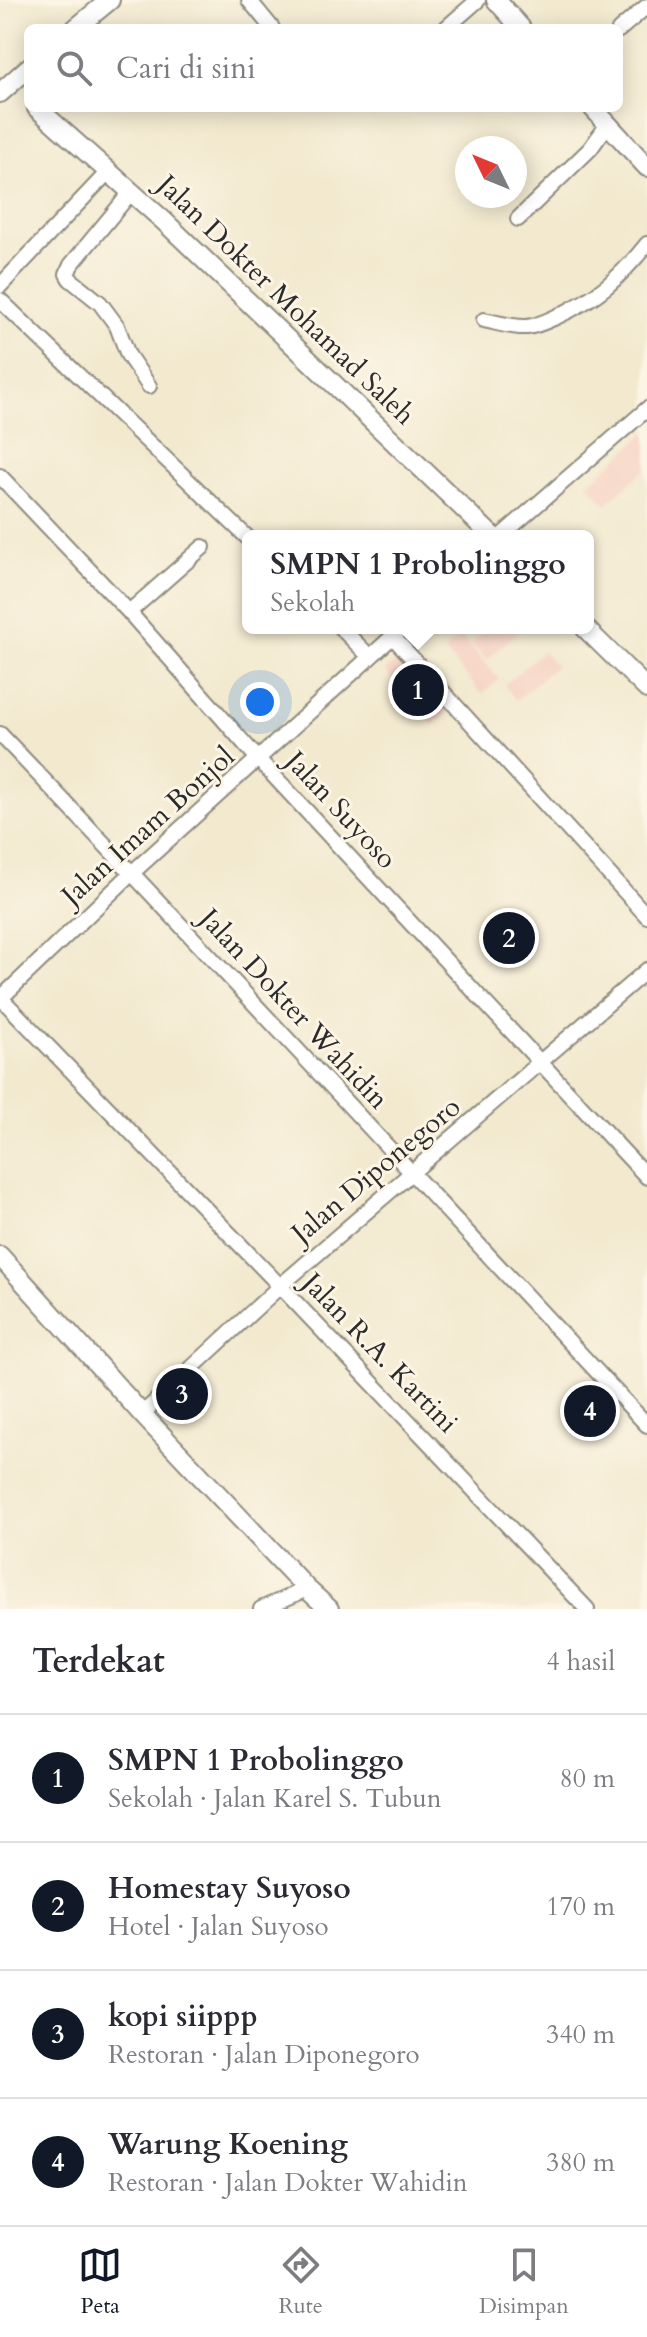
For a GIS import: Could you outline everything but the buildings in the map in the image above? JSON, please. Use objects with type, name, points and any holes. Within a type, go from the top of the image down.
[{"type":"main road","points":[[81,24],[110,0]]},
{"type":"main road","points":[[496,0],[517,24]]},
{"type":"main road","points":[[24,71],[3,85],[24,98]]},
{"type":"main road","name":"Jalan Dokter Mohamad Saleh","points":[[41,112],[132,191],[486,530]]},
{"type":"main road","points":[[597,112],[647,167]]},
{"type":"main road","points":[[591,634],[647,689]]},
{"type":"main road","points":[[0,1256],[142,1414],[329,1609]]},
{"type":"street","points":[[249,0],[269,24]]},
{"type":"street","points":[[451,24],[478,0]]},
{"type":"street","points":[[623,27],[647,6]]},
{"type":"street","points":[[518,219],[590,149],[608,124]]},
{"type":"street","points":[[0,286],[108,172]]},
{"type":"street","points":[[132,191],[67,274],[100,303],[117,326],[128,355],[149,386]]},
{"type":"street","points":[[484,320],[528,327],[584,304],[630,265],[647,244]]},
{"type":"street","points":[[0,300],[242,532]]},
{"type":"street","points":[[508,530],[647,409]]},
{"type":"street","name":"Jalan Suyoso","points":[[0,476],[129,612],[259,760],[647,1177]]},
{"type":"street","points":[[129,612],[203,547]]},
{"type":"street","points":[[347,634],[370,657]]},
{"type":"street","name":"Jalan Imam Bonjol","points":[[0,998],[133,872],[396,634]]},
{"type":"street","points":[[400,634],[647,916]]},
{"type":"street","name":"Jalan Dokter Wahidin","points":[[0,734],[133,872],[647,1425]]},
{"type":"street","name":"Jalan Diponegoro","points":[[142,1414],[280,1286],[647,970]]},
{"type":"street","name":"Jalan R.A. Kartini","points":[[0,998],[587,1609]]},
{"type":"street","points":[[261,1609],[307,1589]]},
{"type":"shaded area","points":[[647,432],[647,468],[606,504],[588,484]]},
{"type":"shaded area","points":[[482,634],[516,634],[487,660],[471,644]]},
{"type":"shaded area","points":[[461,636],[499,679],[482,694],[444,651]]},
{"type":"shaded area","points":[[543,651],[556,666],[516,700],[504,685]]},
{"type":"shaded area","points":[[402,656],[450,709],[433,725],[385,671]]},
{"type":"place","name":"SMPN 1 Probolinggo","points":[[418,690]]},
{"type":"place","name":"Homestay Suyoso","points":[[509,938]]},
{"type":"place","name":"kopi siippp","points":[[182,1394]]},
{"type":"place","name":"Warung Koening","points":[[590,1411]]}]
